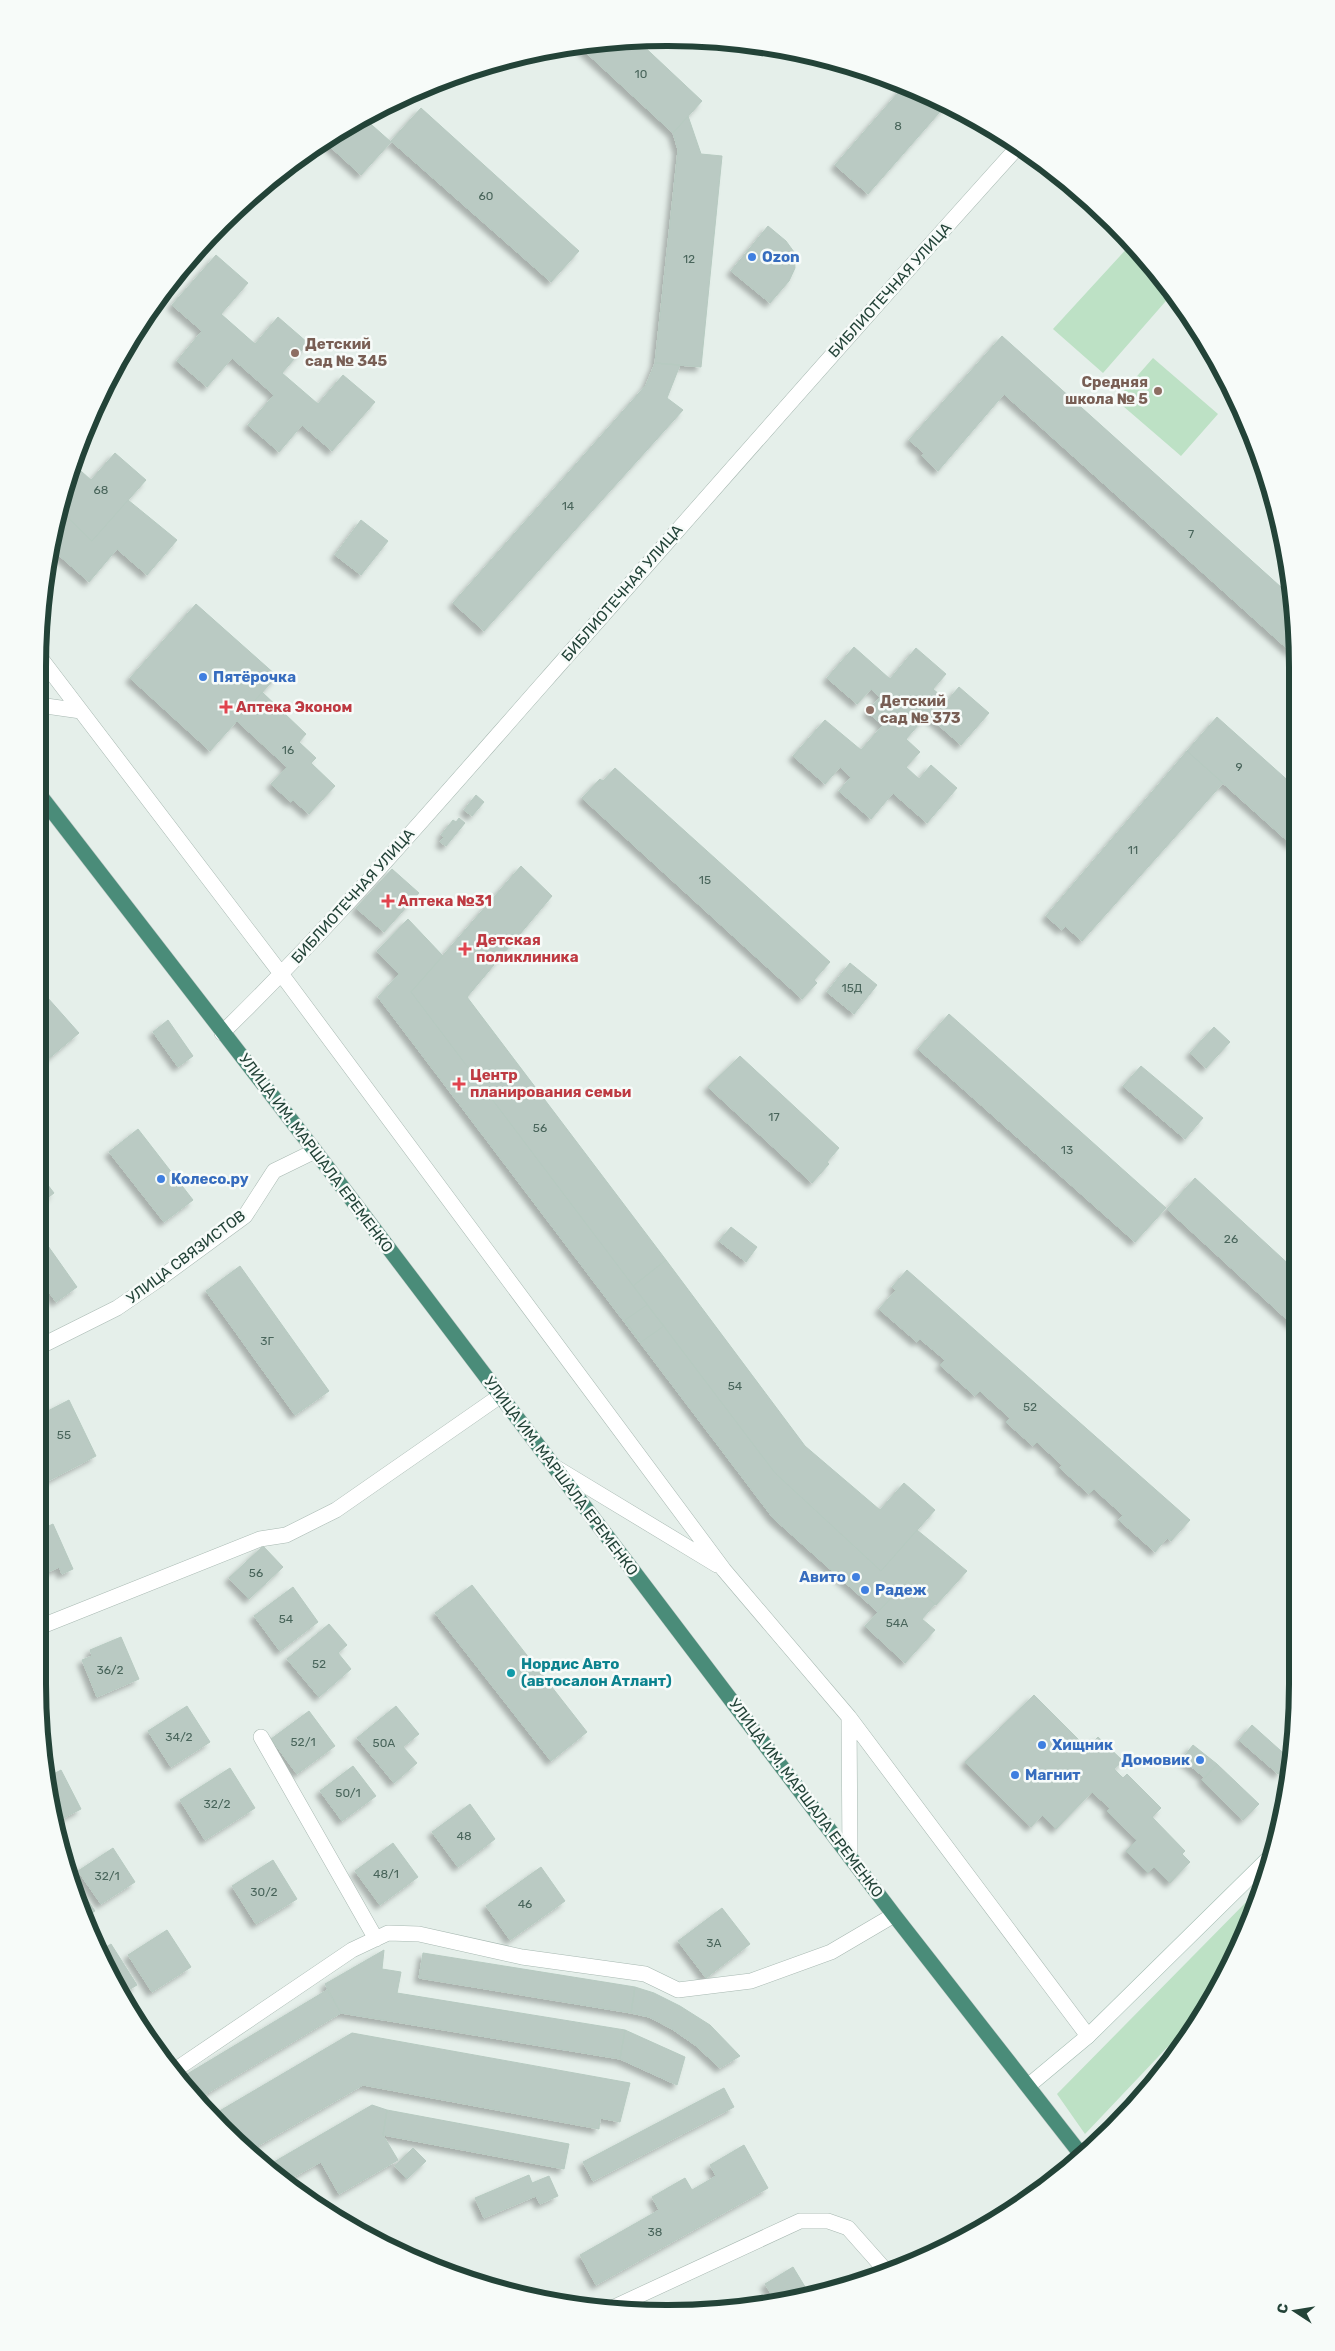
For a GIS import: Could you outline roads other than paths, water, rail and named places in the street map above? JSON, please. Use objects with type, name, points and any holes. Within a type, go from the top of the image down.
[{"type":"highway","name":"УЛИЦА ИМ. МАРШАЛА ЕРЕМЕНКО","points":[[46,803],[222,1033],[245,1059],[894,1915],[1078,2150]]},
{"type":"street","name":"БИБЛИОТЕЧНАЯ УЛИЦА","points":[[222,1033],[282,975],[1014,152]]},
{"type":"street","points":[[46,665],[282,975],[724,1570],[849,1717],[1088,2036]]},
{"type":"street","points":[[46,706],[81,710]]},
{"type":"street","name":"УЛИЦА СВЯЗИСТОВ","points":[[46,1343],[116,1308],[155,1282],[246,1216],[274,1171],[315,1151]]},
{"type":"street","points":[[46,1624],[260,1539],[286,1535],[311,1524],[349,1502],[500,1396]]},
{"type":"street","points":[[553,1466],[724,1570]]},
{"type":"street","points":[[849,1717],[850,1857]]},
{"type":"street","points":[[261,1737],[376,1938]]},
{"type":"street","points":[[1028,2086],[1088,2036],[1261,1865]]},
{"type":"street","points":[[179,2067],[352,1950],[388,1933],[419,1934],[522,1957],[645,1974],[678,1990],[751,1982],[831,1952],[894,1915]]},
{"type":"street","points":[[624,2303],[800,2221],[828,2221],[848,2228],[882,2266]]},
{"type":"place","name":"Ozon","points":[[752,257]]},
{"type":"place","name":"Детский сад № 345","points":[[295,353]]},
{"type":"place","name":"Средняя школа № 5","points":[[1158,391]]},
{"type":"place","name":"Пятёрочка","points":[[203,677]]},
{"type":"place","name":"Аптека Эконом","points":[[226,707]]},
{"type":"place","name":"Детский сад № 373","points":[[870,710]]},
{"type":"place","name":"Аптека №31","points":[[388,901]]},
{"type":"place","name":"Детская поликлиника","points":[[465,949]]},
{"type":"place","name":"Центр планирования семьи","points":[[459,1084]]},
{"type":"place","name":"Колесо.ру","points":[[161,1179]]},
{"type":"place","name":"Авито","points":[[856,1577]]},
{"type":"place","name":"Радеж","points":[[865,1590]]},
{"type":"place","name":"Нордис Авто (автосалон Атлант)","points":[[511,1673]]},
{"type":"place","name":"Хищник","points":[[1042,1745]]},
{"type":"place","name":"Домовик","points":[[1200,1760]]},
{"type":"place","name":"Магнит","points":[[1015,1775]]}]
